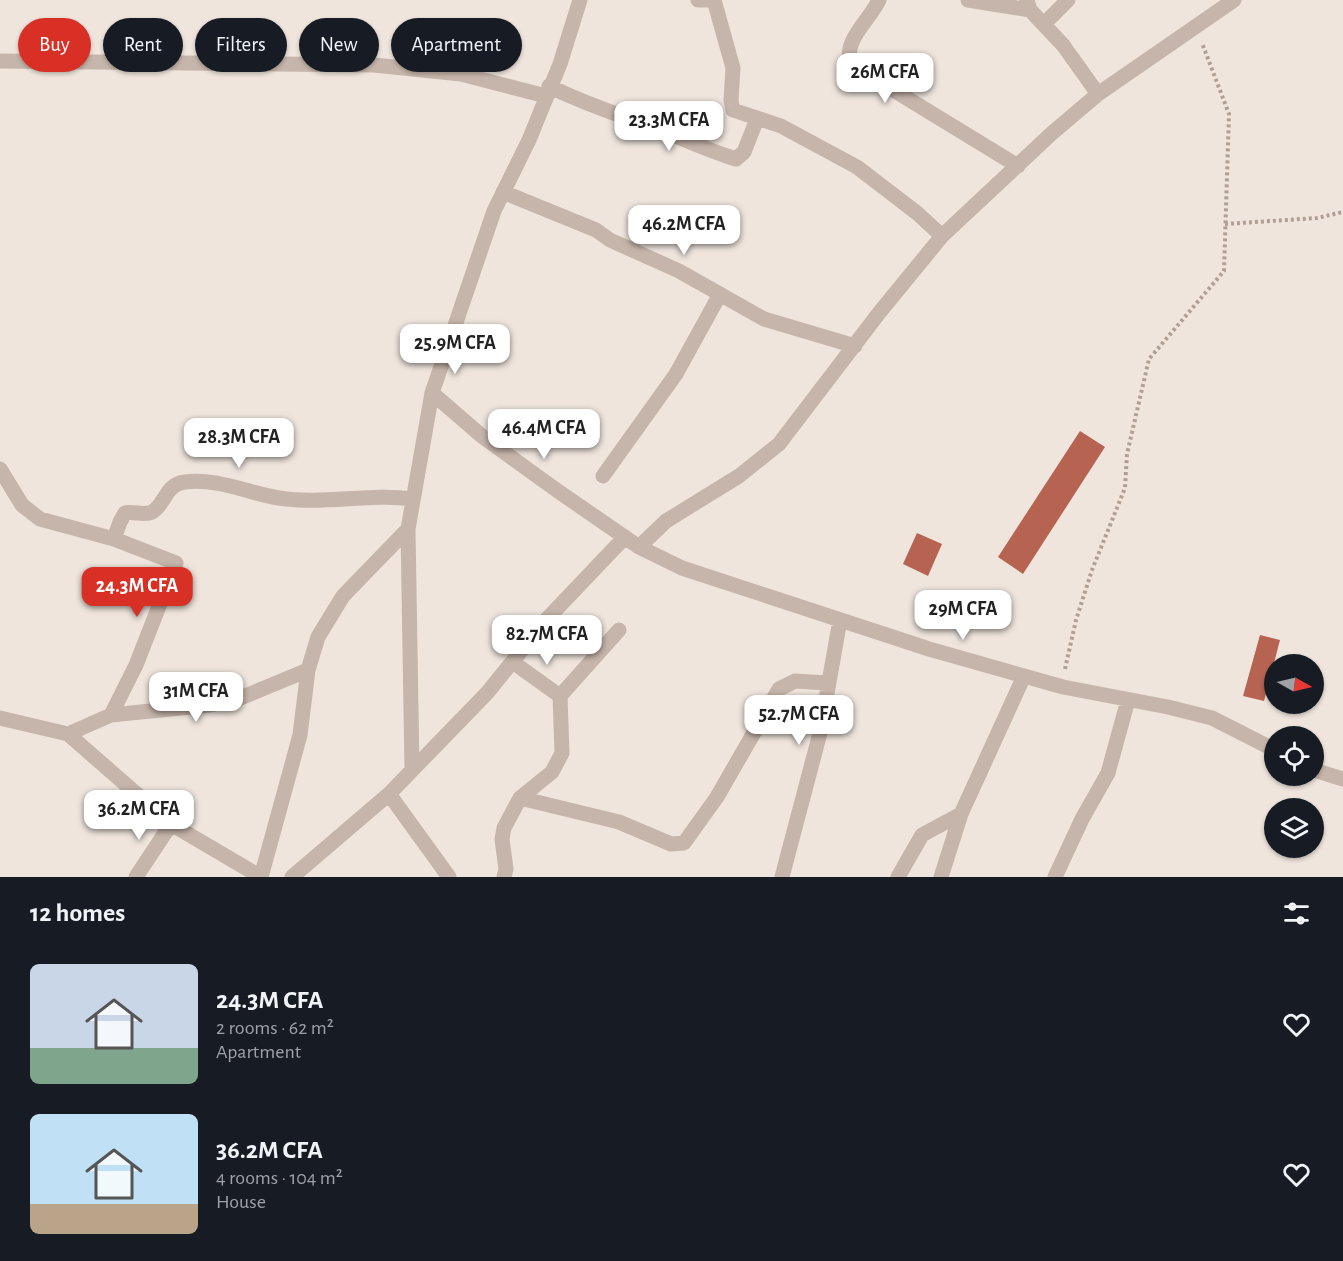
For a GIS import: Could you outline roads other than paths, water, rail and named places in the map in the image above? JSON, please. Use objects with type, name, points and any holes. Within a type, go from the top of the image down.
[{"type":"street","points":[[412,769],[408,529],[432,393],[485,234],[529,140],[547,91],[560,64],[580,0]]},
{"type":"street","points":[[698,0],[713,0],[733,69],[732,107],[736,113],[801,136],[857,167],[917,213],[942,236]]},
{"type":"street","points":[[879,0],[853,39],[848,56],[850,64],[1018,166]]},
{"type":"street","points":[[968,0],[1028,5],[1063,45],[1098,94]]},
{"type":"street","points":[[1044,24],[1068,0]]},
{"type":"street","points":[[639,547],[666,521],[739,476],[772,451],[942,236],[1018,166],[1098,94],[1234,0]]},
{"type":"street","points":[[0,62],[374,65],[461,74],[547,91],[663,131],[699,148],[736,159],[744,152],[757,119]]},
{"type":"street","points":[[503,192],[575,220],[610,240],[679,272],[764,319],[855,346]]},
{"type":"street","points":[[603,476],[676,374],[720,296]]},
{"type":"street","points":[[432,393],[483,436],[639,547],[708,579],[1063,687],[1212,718],[1264,744]]},
{"type":"street","points":[[0,469],[22,505],[40,519],[114,539],[176,563],[136,665],[111,715]]},
{"type":"street","points":[[114,539],[125,513],[151,513],[158,507],[169,489],[182,482],[210,481],[280,498],[327,501],[378,497],[413,499]]},
{"type":"street","points":[[0,718],[68,734],[171,824],[261,877],[300,735],[308,670],[318,637],[343,596],[408,529]]},
{"type":"street","points":[[292,877],[389,794],[514,663],[547,619],[626,537]]},
{"type":"street","points":[[782,877],[820,733],[840,620]]},
{"type":"street","points":[[504,877],[506,869],[502,839],[520,798],[559,762],[564,741],[560,696],[619,630]]},
{"type":"street","points":[[514,663],[560,696]]},
{"type":"street","points":[[68,734],[111,715],[210,705],[238,699],[308,670]]},
{"type":"street","points":[[941,877],[960,814],[1024,675]]},
{"type":"street","points":[[520,798],[619,822],[671,844],[684,843],[717,797],[780,689],[795,681],[828,683]]},
{"type":"street","points":[[1055,877],[1082,819],[1108,773],[1128,700]]},
{"type":"street","points":[[1324,773],[1343,779]]},
{"type":"street","points":[[389,794],[449,877]]},
{"type":"street","points":[[898,877],[922,835],[960,814]]},
{"type":"street","points":[[136,877],[171,824]]}]
